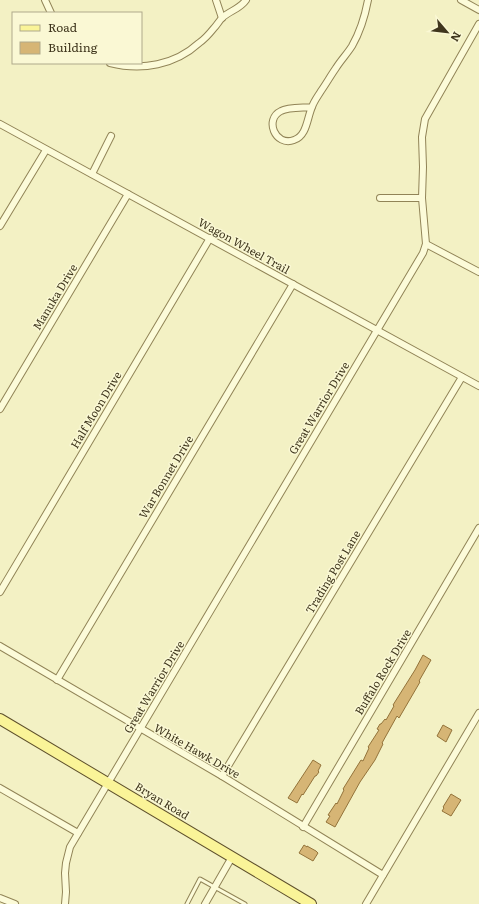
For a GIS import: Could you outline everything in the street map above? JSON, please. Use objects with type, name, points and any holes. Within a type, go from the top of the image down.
[{"type":"main road","name":"Bryan Road","points":[[0,719],[312,904]]},
{"type":"street","points":[[45,0],[50,12]]},
{"type":"street","points":[[216,0],[222,18]]},
{"type":"street","points":[[115,64],[135,67],[153,65],[182,56],[200,43],[222,18],[242,5],[246,0]]},
{"type":"street","points":[[312,107],[284,109],[279,112],[275,116],[272,126],[276,136],[282,140],[288,141],[295,140],[300,137],[304,131],[312,107],[352,45],[363,21],[368,0]]},
{"type":"street","points":[[461,0],[479,10]]},
{"type":"street","name":"Great Warrior Drive","points":[[64,904],[66,892],[66,863],[70,847],[423,253],[426,244],[422,198],[422,136],[425,119],[479,24]]},
{"type":"street","name":"Wagon Wheel Trail","points":[[0,124],[479,386]]},
{"type":"street","points":[[92,174],[111,136]]},
{"type":"street","points":[[0,226],[46,150]]},
{"type":"street","name":"Manuka Drive","points":[[0,409],[128,194]]},
{"type":"street","points":[[380,198],[422,198]]},
{"type":"street","name":"Half Moon Drive","points":[[0,592],[210,238]]},
{"type":"street","points":[[426,244],[479,272]]},
{"type":"street","name":"War Bonnet Drive","points":[[57,680],[293,284]]},
{"type":"street","name":"Trading Post Lane","points":[[222,776],[462,377]]},
{"type":"street","name":"Buffalo Rock Drive","points":[[303,827],[479,528]]},
{"type":"street","name":"White Hawk Drive","points":[[0,646],[222,776],[382,875]]},
{"type":"street","points":[[366,904],[479,713]]},
{"type":"street","points":[[0,788],[78,833]]},
{"type":"street","points":[[205,904],[232,857]]},
{"type":"street","points":[[0,898],[15,904]]},
{"type":"lane","points":[[187,904],[200,879],[245,904]]},
{"type":"building","points":[[423,655],[431,660],[419,681],[420,682],[399,718],[397,716],[382,743],[383,744],[375,760],[360,782],[335,827],[326,822],[330,816],[328,815],[336,803],[337,804],[344,790],[343,789],[361,760],[363,761],[369,748],[368,747],[379,730],[377,729],[385,719],[386,720],[394,706],[393,705]]},
{"type":"building","points":[[443,725],[452,730],[446,742],[437,736]]},
{"type":"building","points":[[313,760],[321,765],[318,771],[319,772],[297,803],[288,798]]},
{"type":"building","points":[[451,794],[461,800],[451,816],[442,811]]},
{"type":"building","points":[[304,845],[318,853],[313,861],[299,853]]}]
